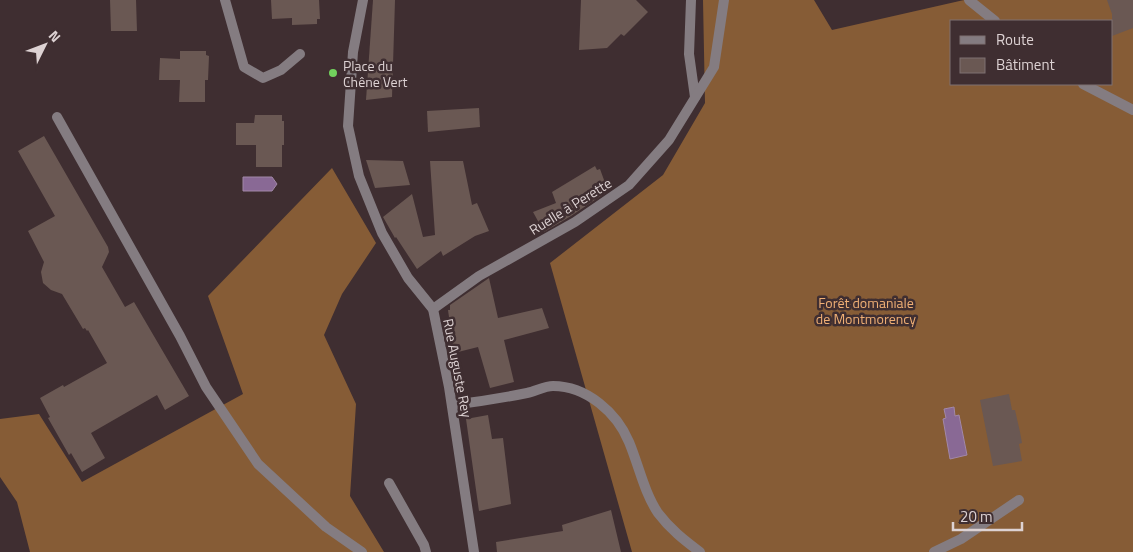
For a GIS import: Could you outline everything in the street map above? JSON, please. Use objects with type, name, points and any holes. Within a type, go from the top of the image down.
[{"type":"street","points":[[225,0],[244,67],[262,78],[282,70],[300,54]]},
{"type":"street","name":"Rue Auguste Rey","points":[[363,0],[354,52],[348,126],[359,176],[382,233],[408,278],[433,309],[452,405],[474,552]]},
{"type":"street","points":[[691,0],[689,54],[694,97]]},
{"type":"street","name":"Ruelle à Perette","points":[[433,309],[479,276],[575,222],[629,185],[669,140],[714,67],[724,0]]},
{"type":"street","points":[[969,0],[994,20]]},
{"type":"street","points":[[1085,85],[1133,110]]},
{"type":"street","points":[[58,118],[180,336],[206,387],[258,464],[326,527],[362,552]]},
{"type":"street","points":[[452,405],[519,394],[552,386],[583,393],[599,403],[615,419],[629,441],[645,486],[658,512],[675,534],[700,552]]},
{"type":"street","points":[[389,483],[424,545],[426,552]]},
{"type":"street","points":[[934,552],[961,539],[1019,500]]},
{"type":"green space","name":"Forêt domaniale de Montmorency","points":[[703,0],[814,0],[832,30],[964,0],[1133,0],[1133,552],[632,552],[550,263],[663,175],[705,103]]},
{"type":"green space","points":[[332,168],[376,243],[342,294],[324,335],[356,404],[350,496],[384,552],[30,552],[17,502],[0,477],[0,419],[39,414],[82,482],[243,394],[208,296]]},
{"type":"shaded area","points":[[243,177],[272,177],[277,184],[272,191],[243,191]]},
{"type":"shaded area","points":[[954,407],[955,416],[959,415],[967,455],[950,459],[943,419],[946,418],[944,409]]},
{"type":"building","points":[[110,0],[136,0],[137,31],[111,31]]},
{"type":"building","points":[[271,0],[319,0],[320,19],[317,19],[317,24],[292,25],[292,18],[272,19]]},
{"type":"building","points":[[373,0],[395,0],[392,97],[366,100]]},
{"type":"building","points":[[581,0],[636,0],[648,12],[624,36],[621,34],[607,48],[579,50]]},
{"type":"building","points":[[1107,0],[1133,0],[1133,28],[1113,36],[1112,14]]},
{"type":"building","points":[[180,51],[206,51],[206,55],[209,56],[208,80],[205,80],[205,102],[179,102],[180,80],[159,80],[160,58],[180,59]]},
{"type":"building","points":[[479,108],[480,127],[428,132],[427,111]]},
{"type":"building","points":[[255,115],[282,115],[282,121],[284,121],[284,145],[282,145],[282,167],[256,167],[256,145],[236,145],[236,123],[254,123]]},
{"type":"building","points":[[44,136],[108,247],[109,252],[102,267],[125,307],[134,302],[189,396],[165,410],[157,395],[91,433],[105,458],[82,472],[71,453],[69,455],[48,418],[50,417],[40,398],[107,363],[88,330],[83,329],[62,294],[51,290],[43,283],[41,272],[44,262],[28,231],[55,216],[18,151]]},
{"type":"building","points":[[366,160],[403,161],[410,185],[375,188]]},
{"type":"building","points":[[430,161],[463,161],[472,205],[477,203],[489,231],[475,236],[443,256],[441,251],[417,269],[383,217],[412,194],[423,237],[435,235]]},
{"type":"building","points":[[595,166],[597,170],[600,169],[608,191],[544,232],[533,212],[556,203],[552,192]]},
{"type":"building","points":[[489,278],[498,318],[542,308],[549,328],[504,340],[514,382],[490,388],[478,347],[454,353],[448,310],[450,310],[450,305]]},
{"type":"building","points":[[1009,394],[1012,410],[1015,410],[1020,432],[1022,443],[1019,444],[1022,461],[993,466],[980,400]]},
{"type":"building","points":[[488,415],[492,439],[503,438],[511,504],[479,511],[466,419]]},
{"type":"building","points":[[611,510],[621,552],[497,552],[496,542],[563,531],[562,525]]},
{"type":"place","name":"Place du Chêne Vert","points":[[333,73]]}]
